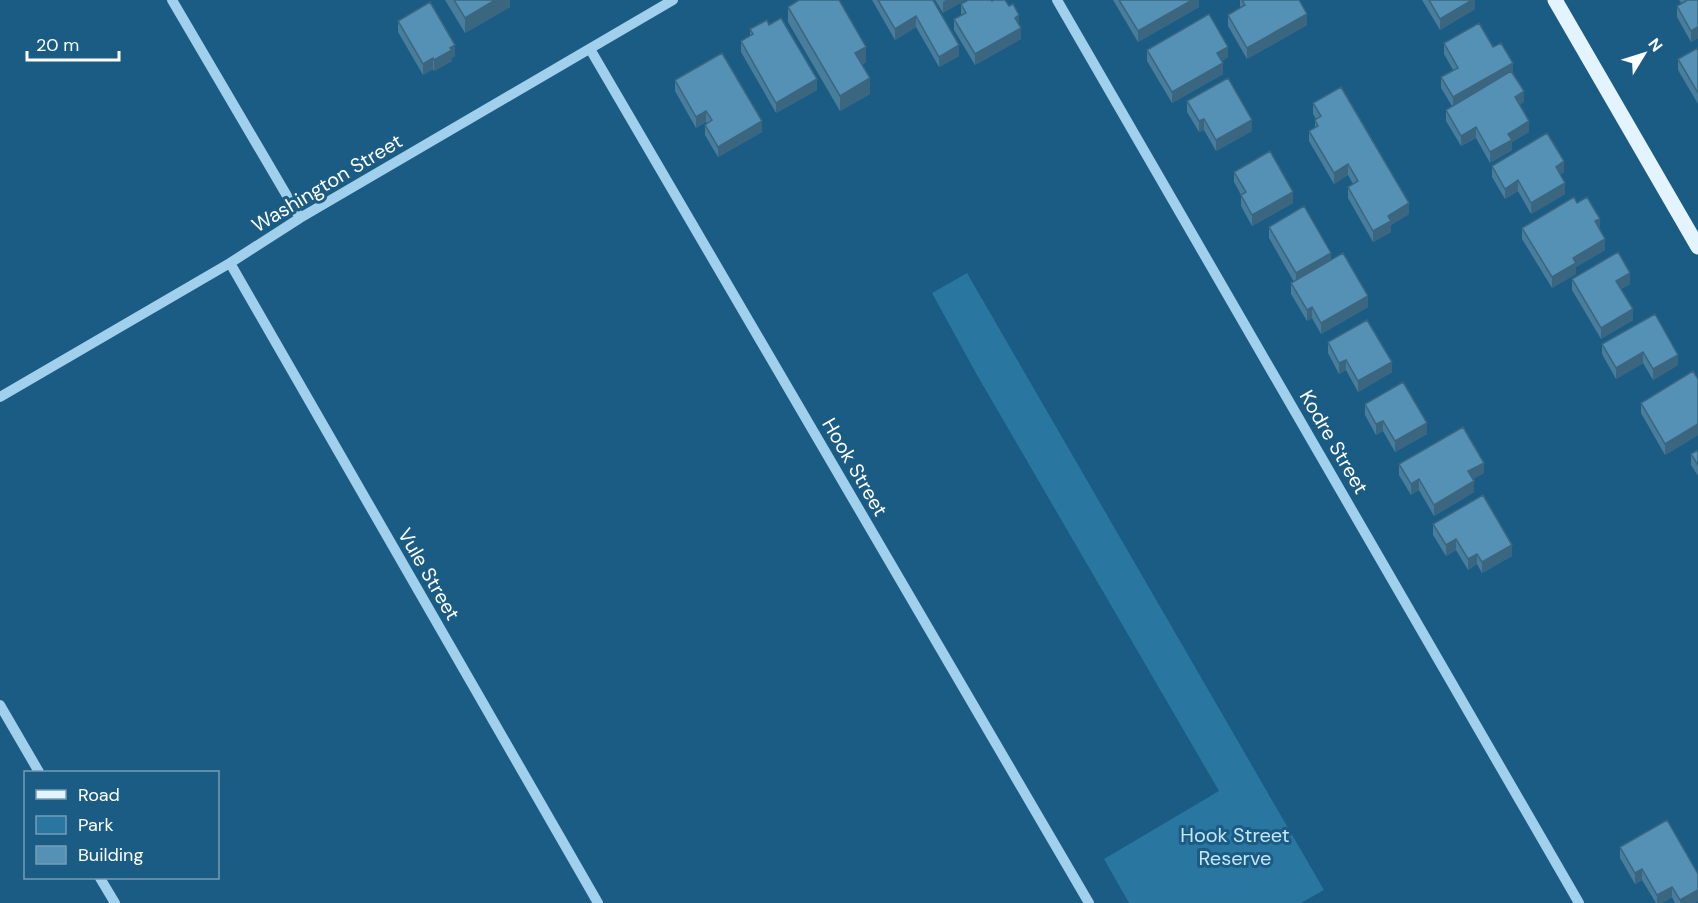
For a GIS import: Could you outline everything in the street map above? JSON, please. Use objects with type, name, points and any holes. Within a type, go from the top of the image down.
[{"type":"main road","points":[[1555,0],[1698,247]]},
{"type":"street","points":[[172,0],[300,218]]},
{"type":"street","name":"Washington Street","points":[[0,397],[673,0]]},
{"type":"street","name":"Kodre Street","points":[[1057,0],[1580,903]]},
{"type":"street","name":"Hook Street","points":[[590,49],[1089,903]]},
{"type":"street","name":"Vule Street","points":[[230,263],[598,903]]},
{"type":"street","points":[[0,705],[38,771]]},
{"type":"street","points":[[101,879],[115,903]]},
{"type":"green space","name":"Hook Street Reserve","points":[[967,273],[1324,890],[1301,903],[1129,903],[1104,859],[1219,791],[977,375],[932,293]]},
{"type":"building","points":[[454,0],[495,0],[465,18]]},
{"type":"building","points":[[799,0],[839,0],[866,47],[855,53],[870,78],[840,96],[788,7]]},
{"type":"building","points":[[878,0],[933,0],[959,45],[939,57],[916,16],[895,29]]},
{"type":"building","points":[[968,0],[1005,0],[1009,6],[1013,4],[1019,15],[1015,18],[1021,28],[975,54],[954,19],[966,13],[961,4]]},
{"type":"building","points":[[1119,0],[1192,0],[1138,31]]},
{"type":"building","points":[[1242,0],[1299,0],[1307,14],[1247,48],[1228,15],[1245,5]]},
{"type":"building","points":[[1429,0],[1472,0],[1440,19]]},
{"type":"building","points":[[1686,0],[1698,0],[1698,27],[1691,31],[1677,6]]},
{"type":"building","points":[[430,2],[455,45],[450,48],[452,50],[423,64],[398,21]]},
{"type":"building","points":[[1209,14],[1228,47],[1217,53],[1223,63],[1172,92],[1147,50]]},
{"type":"building","points":[[781,18],[817,79],[776,103],[741,41],[753,34],[750,29],[767,20],[769,25]]},
{"type":"building","points":[[1479,23],[1493,47],[1501,43],[1513,63],[1453,97],[1441,77],[1458,68],[1444,43]]},
{"type":"building","points":[[1698,48],[1698,93],[1678,59]]},
{"type":"building","points":[[722,53],[762,121],[718,147],[705,125],[712,120],[706,111],[696,117],[675,80]]},
{"type":"building","points":[[1511,71],[1524,91],[1515,97],[1529,121],[1508,134],[1512,140],[1490,152],[1476,127],[1461,136],[1446,110]]},
{"type":"building","points":[[1228,78],[1252,120],[1216,140],[1204,119],[1199,121],[1187,101]]},
{"type":"building","points":[[1341,87],[1409,203],[1388,216],[1391,221],[1373,231],[1348,187],[1358,181],[1348,164],[1334,173],[1309,131],[1318,126],[1315,120],[1321,116],[1313,103]]},
{"type":"building","points":[[1547,133],[1564,161],[1556,167],[1565,183],[1531,203],[1518,180],[1505,189],[1492,166]]},
{"type":"building","points":[[1270,151],[1293,192],[1252,215],[1241,195],[1246,192],[1234,172]]},
{"type":"building","points":[[1574,197],[1577,203],[1587,197],[1600,219],[1595,221],[1605,239],[1573,258],[1576,263],[1552,277],[1522,228]]},
{"type":"building","points":[[1304,206],[1331,253],[1296,273],[1269,227]]},
{"type":"building","points":[[1618,252],[1630,273],[1616,281],[1633,309],[1601,328],[1572,279]]},
{"type":"building","points":[[1343,253],[1368,296],[1321,323],[1312,307],[1307,310],[1291,283]]},
{"type":"building","points":[[1655,314],[1678,355],[1653,369],[1643,352],[1616,368],[1602,344]]},
{"type":"building","points":[[1367,320],[1392,362],[1358,381],[1346,360],[1339,363],[1328,342]]},
{"type":"building","points":[[1693,371],[1698,379],[1698,424],[1665,444],[1641,403]]},
{"type":"building","points":[[1403,382],[1427,423],[1395,441],[1383,421],[1376,424],[1365,404]]},
{"type":"building","points":[[1463,427],[1484,463],[1468,471],[1474,481],[1434,505],[1419,479],[1411,484],[1399,464]]},
{"type":"building","points":[[1698,450],[1698,465],[1691,454]]},
{"type":"building","points":[[1483,495],[1512,545],[1482,562],[1477,554],[1468,559],[1456,539],[1446,545],[1433,524]]},
{"type":"building","points":[[1667,820],[1698,874],[1698,890],[1680,900],[1672,887],[1657,895],[1642,869],[1635,873],[1620,847]]}]
